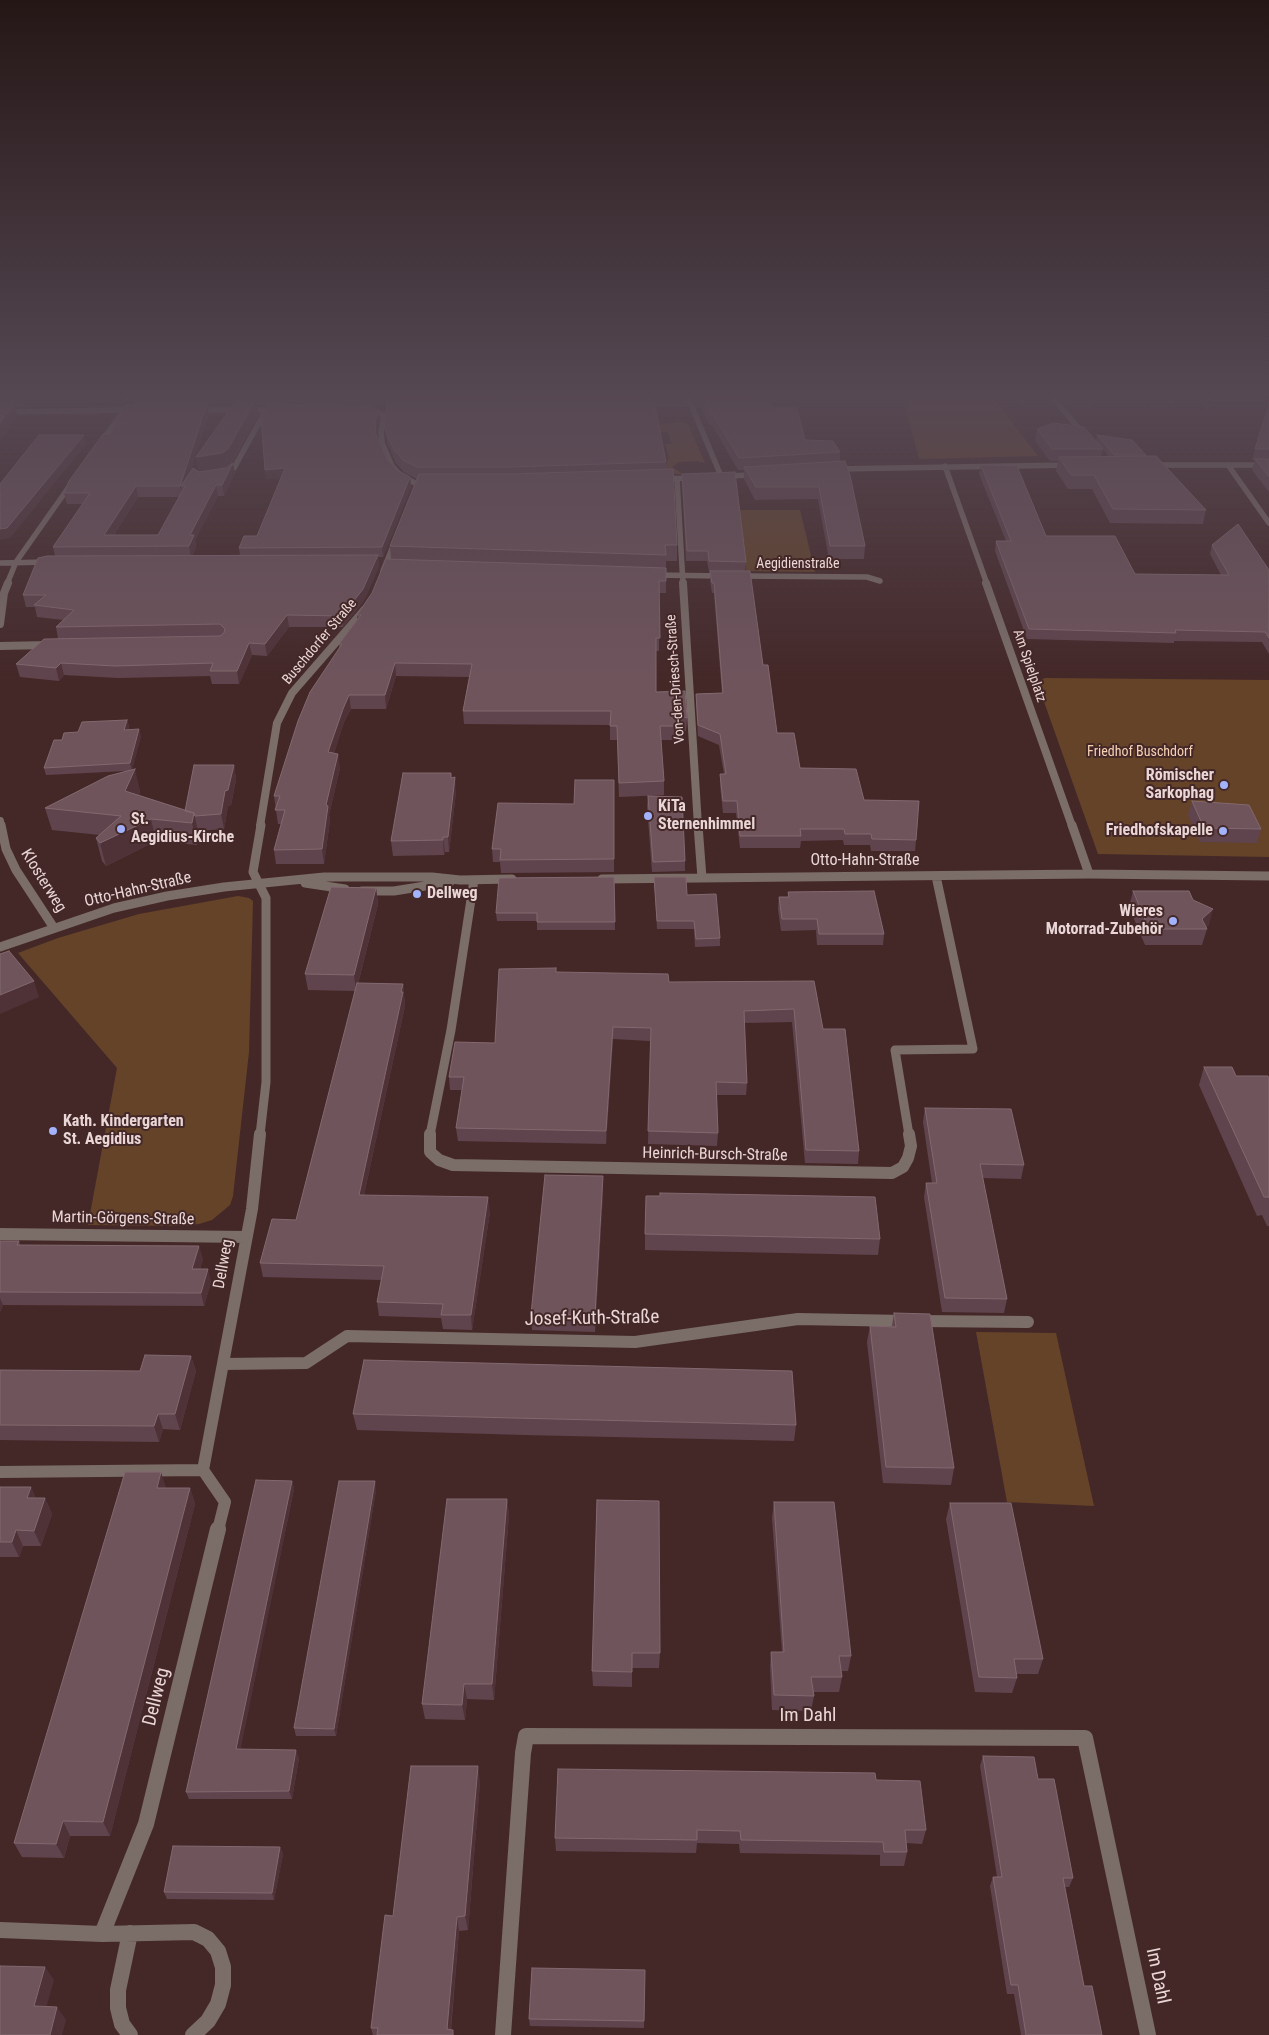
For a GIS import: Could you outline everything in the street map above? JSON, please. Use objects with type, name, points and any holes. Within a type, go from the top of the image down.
[{"type":"street","points":[[0,624],[4,593],[16,562],[67,490]]},
{"type":"street","name":"Von-den-Driesch-Straße","points":[[678,490],[702,878]]},
{"type":"street","name":"Am Spielplatz","points":[[953,490],[1089,874]]},
{"type":"street","points":[[1246,490],[1269,523]]},
{"type":"street","points":[[381,576],[383,564],[397,537]]},
{"type":"street","points":[[0,563],[56,562]]},
{"type":"street","points":[[383,564],[394,567]]},
{"type":"street","name":"Aegidienstraße","points":[[642,574],[867,577],[880,581]]},
{"type":"street","name":"Buschdorfer Straße","points":[[260,883],[254,872],[278,723],[292,693],[360,617],[369,603]]},
{"type":"street","points":[[0,646],[58,645]]},
{"type":"street","name":"Klosterweg","points":[[0,824],[6,849],[16,870],[54,928]]},
{"type":"street","name":"Otto-Hahn-Straße","points":[[593,879],[1089,874],[1269,876]]},
{"type":"street","name":"Heinrich-Bursch-Straße","points":[[474,880],[453,1021],[429,1142],[430,1152],[439,1160],[453,1165],[892,1174],[903,1168],[911,1146],[895,1050],[973,1049],[936,876]]},
{"type":"street","name":"Otto-Hahn-Straße","points":[[0,947],[114,908],[166,896],[260,883],[364,877],[432,877],[460,880],[524,879]]},
{"type":"street","name":"Otto-Hahn-Straße","points":[[288,880],[359,891],[394,891],[460,880]]},
{"type":"street","name":"Dellweg","points":[[102,1934],[146,1824],[225,1502],[203,1470],[252,1209],[266,1082],[266,898],[260,883]]},
{"type":"street","name":"Martin-Görgens-Straße","points":[[0,1234],[246,1237]]},
{"type":"street","name":"Josef-Kuth-Straße","points":[[224,1364],[306,1363],[347,1336],[635,1342],[798,1319],[1028,1322]]},
{"type":"street","points":[[0,1472],[203,1470]]},
{"type":"street","name":"Im Dahl","points":[[503,2035],[523,1753],[526,1736],[536,1736],[1085,1738],[1148,2035]]},
{"type":"street","points":[[0,1930],[102,1934],[194,1932],[208,1939],[218,1951],[223,1967],[223,1985],[218,2004],[208,2021],[193,2035]]},
{"type":"street","points":[[130,1933],[118,1990],[118,2008],[122,2024],[130,2035]]},
{"type":"green space","points":[[740,510],[800,510],[815,572],[746,571]]},
{"type":"green space","name":"Friedhof Buschdorf","points":[[1045,678],[1269,680],[1269,857],[1098,854],[1037,682]]},
{"type":"green space","points":[[238,896],[249,898],[253,901],[249,1052],[233,1196],[230,1205],[212,1220],[199,1224],[182,1226],[88,1225],[117,1068],[18,953],[58,938],[139,914]]},
{"type":"green space","points":[[976,1332],[1056,1333],[1094,1506],[1007,1502]]},
{"type":"building","points":[[0,490],[38,490],[7,528],[0,529]]},
{"type":"building","points":[[65,490],[133,490],[104,535],[158,535],[183,490],[213,490],[190,535],[194,535],[189,546],[53,547],[90,493],[64,493]]},
{"type":"building","points":[[276,490],[405,490],[382,547],[239,548],[244,536],[257,536]]},
{"type":"building","points":[[413,490],[674,490],[677,545],[665,545],[666,555],[390,546]]},
{"type":"building","points":[[683,490],[737,490],[746,562],[709,561],[708,551],[687,551]]},
{"type":"building","points":[[820,490],[853,490],[865,546],[830,546]]},
{"type":"building","points":[[991,490],[1027,490],[1046,536],[1115,536],[1135,574],[1229,575],[1212,545],[1238,524],[1269,570],[1269,638],[1265,632],[1175,630],[1176,633],[1029,629],[996,541],[1011,541]]},
{"type":"building","points":[[1102,490],[1187,490],[1206,510],[1113,509]]},
{"type":"building","points":[[378,555],[363,589],[342,616],[287,615],[265,644],[249,643],[237,671],[210,671],[213,663],[115,666],[61,663],[56,668],[16,664],[44,639],[220,636],[224,633],[225,629],[220,624],[56,627],[74,610],[34,605],[46,595],[23,595],[38,558],[47,556]]},
{"type":"building","points":[[386,559],[666,568],[666,581],[659,581],[660,638],[656,638],[656,692],[685,691],[687,718],[676,713],[677,726],[660,726],[664,781],[619,783],[617,726],[610,726],[611,711],[463,711],[472,664],[395,663],[385,695],[349,695],[343,709],[328,752],[338,754],[326,805],[328,806],[322,849],[274,850],[285,810],[275,810],[280,796],[274,796],[298,721],[310,692],[342,644],[339,644],[361,615],[357,615],[372,593]]},
{"type":"building","points":[[710,571],[750,571],[763,665],[768,665],[777,733],[794,733],[800,768],[856,769],[864,800],[919,801],[916,840],[872,839],[871,834],[845,834],[844,829],[800,829],[801,836],[740,836],[737,801],[723,801],[720,774],[726,774],[720,734],[698,725],[696,694],[723,693],[714,583],[712,583]]},
{"type":"building","points":[[127,720],[124,730],[139,729],[130,763],[44,768],[54,740],[62,740],[64,733],[78,732],[82,722]]},
{"type":"building","points":[[194,765],[234,765],[228,790],[225,791],[221,814],[195,816],[194,813],[185,811]]},
{"type":"building","points":[[135,769],[125,791],[194,813],[192,823],[151,819],[100,843],[96,838],[121,816],[45,808],[108,776]]},
{"type":"building","points":[[403,773],[451,773],[451,778],[455,777],[448,837],[443,837],[443,840],[391,841]]},
{"type":"building","points":[[575,780],[614,780],[614,859],[500,860],[501,849],[492,849],[498,803],[574,804]]},
{"type":"building","points":[[648,796],[682,797],[685,861],[653,862]]},
{"type":"building","points":[[1192,801],[1249,805],[1261,829],[1204,828]]},
{"type":"building","points":[[614,877],[615,922],[537,922],[537,913],[496,913],[499,878]]},
{"type":"building","points":[[654,877],[686,877],[687,895],[716,894],[720,938],[696,939],[694,921],[657,921]]},
{"type":"building","points":[[331,887],[376,888],[354,975],[305,974]]},
{"type":"building","points":[[874,891],[884,934],[819,934],[817,919],[782,919],[779,897],[789,897],[788,892]]},
{"type":"building","points":[[1133,891],[1189,891],[1193,900],[1213,909],[1202,919],[1207,929],[1149,929]]},
{"type":"building","points":[[9,951],[34,981],[0,995],[0,954]]},
{"type":"building","points":[[556,968],[556,972],[668,974],[669,982],[814,981],[823,1029],[845,1029],[859,1151],[806,1150],[794,1009],[744,1011],[747,1083],[716,1082],[718,1133],[648,1131],[651,1028],[613,1027],[606,1131],[456,1128],[464,1077],[449,1077],[455,1042],[495,1043],[499,969]]},
{"type":"building","points":[[357,983],[403,984],[401,992],[403,992],[359,1195],[488,1197],[471,1315],[441,1315],[443,1304],[377,1302],[384,1266],[260,1263],[272,1219],[296,1220]]},
{"type":"building","points":[[1204,1067],[1232,1067],[1236,1076],[1268,1076],[1269,1078],[1269,1197],[1264,1197]]},
{"type":"building","points":[[925,1108],[1011,1109],[1024,1165],[980,1164],[1007,1299],[945,1298],[926,1183],[937,1183]]},
{"type":"building","points":[[545,1175],[603,1176],[595,1315],[531,1314]]},
{"type":"building","points":[[660,1193],[875,1197],[880,1239],[645,1234],[646,1196],[660,1196]]},
{"type":"building","points":[[0,1241],[19,1241],[17,1245],[199,1246],[192,1269],[208,1269],[201,1293],[0,1292]]},
{"type":"building","points":[[894,1313],[930,1314],[954,1468],[886,1467],[870,1326],[896,1327]]},
{"type":"building","points":[[145,1355],[191,1356],[175,1414],[158,1414],[154,1426],[0,1425],[0,1370],[140,1371]]},
{"type":"building","points":[[364,1360],[792,1371],[796,1425],[353,1414]]},
{"type":"building","points":[[125,1472],[161,1472],[157,1488],[190,1488],[103,1822],[63,1821],[56,1844],[14,1843]]},
{"type":"building","points":[[256,1480],[292,1481],[236,1749],[296,1750],[289,1791],[186,1792]]},
{"type":"building","points":[[339,1481],[375,1481],[334,1729],[294,1728]]},
{"type":"building","points":[[0,1487],[31,1487],[27,1498],[45,1498],[34,1531],[16,1530],[12,1542],[0,1542]]},
{"type":"building","points":[[447,1499],[507,1499],[492,1684],[464,1684],[462,1705],[422,1704]]},
{"type":"building","points":[[597,1500],[659,1501],[660,1653],[632,1653],[632,1672],[592,1671]]},
{"type":"building","points":[[774,1502],[834,1502],[851,1656],[839,1656],[842,1677],[811,1677],[814,1696],[774,1695],[771,1652],[784,1652]]},
{"type":"building","points":[[950,1503],[1011,1503],[1043,1659],[1014,1659],[1017,1678],[979,1677]]},
{"type":"building","points":[[983,1756],[1034,1757],[1038,1779],[1054,1779],[1073,1878],[1063,1878],[1084,1986],[1092,1986],[1102,2035],[1026,2035],[1018,1985],[1011,1985],[993,1877],[1002,1877]]},
{"type":"building","points":[[411,1766],[478,1766],[465,1916],[457,1917],[447,2029],[453,2030],[453,2035],[377,2035],[378,2028],[371,2028],[385,1915],[393,1916]]},
{"type":"building","points":[[558,1769],[875,1773],[876,1780],[920,1781],[926,1830],[905,1830],[907,1852],[884,1852],[883,1842],[741,1840],[740,1831],[697,1830],[697,1840],[555,1838]]},
{"type":"building","points":[[173,1846],[280,1847],[272,1893],[164,1892]]},
{"type":"building","points":[[0,1966],[45,1967],[34,2006],[57,2007],[50,2035],[0,2035]]},
{"type":"building","points":[[532,1968],[645,1970],[644,2021],[529,2019]]},
{"type":"place","name":"Römischer Sarkophag","points":[[1224,785]]},
{"type":"place","name":"KiTa Sternenhimmel","points":[[648,816]]},
{"type":"place","name":"St. Aegidius-Kirche","points":[[121,829]]},
{"type":"place","name":"Friedhofskapelle","points":[[1223,831]]},
{"type":"place","name":"Dellweg","points":[[417,894]]},
{"type":"place","name":"Wieres Motorrad-Zubehör","points":[[1173,921]]},
{"type":"place","name":"Kath. Kindergarten St. Aegidius","points":[[53,1131]]}]
